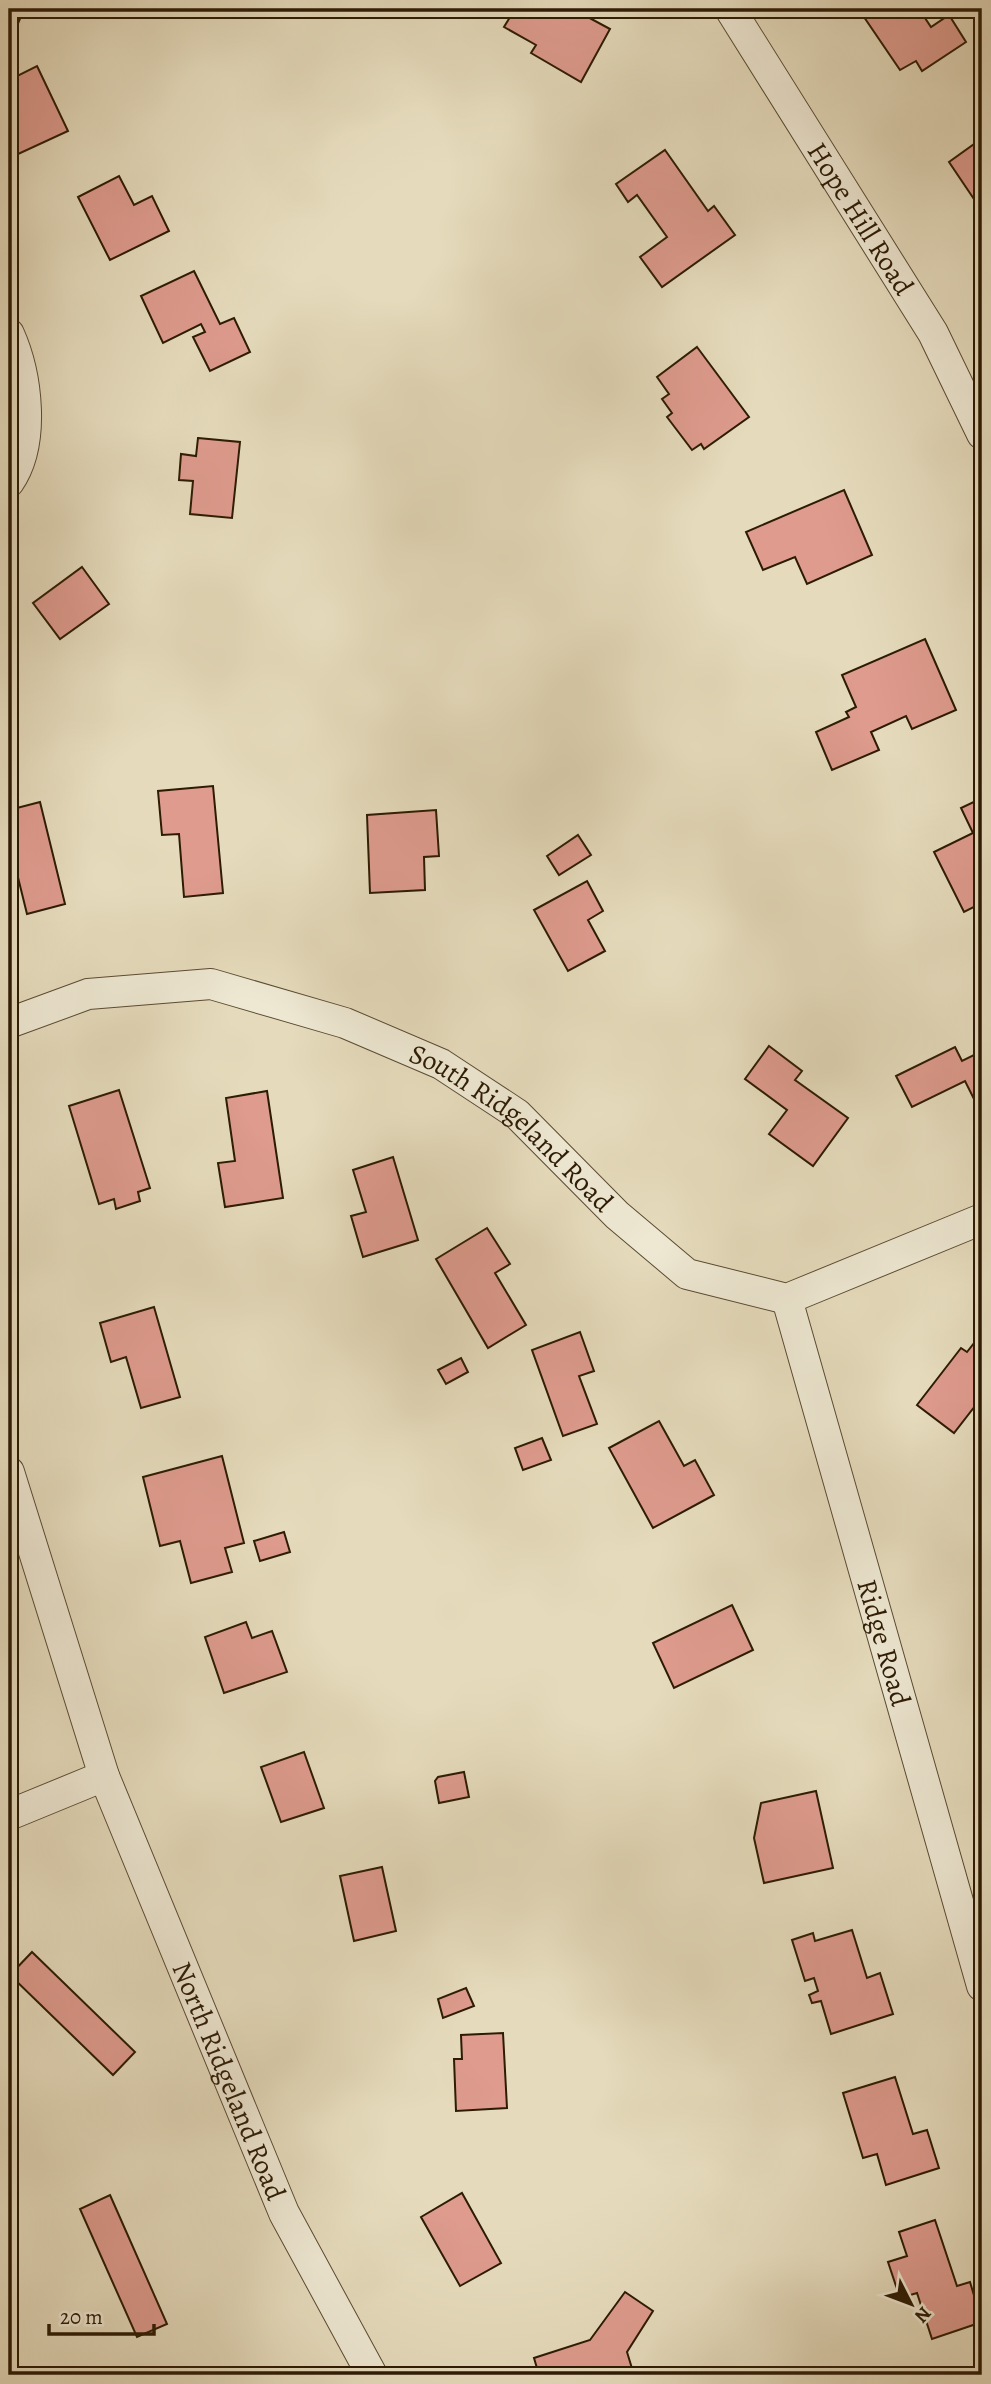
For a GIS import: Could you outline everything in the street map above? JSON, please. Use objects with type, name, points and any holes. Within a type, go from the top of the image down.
[{"type":"street","name":"Hope Hill Road","points":[[730,9],[933,332],[982,434]]},
{"type":"street","points":[[9,334],[20,359],[27,414],[16,471],[9,482]]},
{"type":"street","name":"South Ridgeland Road","points":[[9,1023],[88,994],[211,984],[345,1023],[441,1064],[517,1114],[618,1214],[687,1274],[787,1299]]},
{"type":"street","points":[[787,1299],[982,1219]]},
{"type":"street","name":"Ridge Road","points":[[787,1299],[982,1986]]},
{"type":"street","points":[[9,1472],[104,1776],[9,1815]]},
{"type":"street","name":"North Ridgeland Road","points":[[104,1776],[284,2213],[372,2375]]},
{"type":"building","points":[[9,9],[24,9],[9,45]]},
{"type":"building","points":[[515,9],[573,9],[610,29],[581,82],[531,53],[536,45],[504,27]]},
{"type":"building","points":[[877,9],[919,9],[931,27],[949,15],[966,42],[922,71],[916,61],[900,70],[864,17]]},
{"type":"building","points":[[37,66],[68,131],[16,155],[9,146],[9,80]]},
{"type":"building","points":[[977,142],[982,149],[982,211],[949,162]]},
{"type":"building","points":[[665,150],[708,211],[714,206],[735,235],[662,287],[640,257],[667,237],[637,195],[628,202],[616,184]]},
{"type":"building","points":[[119,176],[134,205],[152,196],[169,231],[110,260],[78,197]]},
{"type":"building","points":[[194,271],[220,324],[234,318],[250,352],[210,371],[193,337],[205,332],[201,324],[163,343],[141,296]]},
{"type":"building","points":[[697,347],[749,417],[704,449],[701,444],[692,450],[667,417],[672,413],[662,399],[669,394],[657,377]]},
{"type":"building","points":[[198,438],[240,442],[232,518],[190,514],[193,481],[179,480],[181,454],[196,456]]},
{"type":"building","points":[[844,490],[872,555],[807,584],[795,557],[763,570],[746,532]]},
{"type":"building","points":[[82,567],[109,604],[60,639],[33,603]]},
{"type":"building","points":[[925,639],[956,710],[912,729],[906,716],[871,732],[879,750],[832,770],[816,732],[849,717],[846,712],[856,707],[842,675]]},
{"type":"building","points":[[213,786],[223,893],[184,897],[179,834],[162,835],[158,791]]},
{"type":"building","points":[[982,798],[982,903],[964,912],[934,852],[973,833],[961,808]]},
{"type":"building","points":[[40,802],[65,904],[27,914],[9,841],[9,810]]},
{"type":"building","points":[[436,810],[439,856],[424,857],[425,890],[370,893],[367,815]]},
{"type":"building","points":[[578,835],[591,855],[559,875],[547,856]]},
{"type":"building","points":[[587,881],[603,911],[588,920],[605,951],[568,971],[534,910]]},
{"type":"building","points":[[769,1046],[802,1071],[795,1080],[848,1118],[813,1166],[769,1134],[787,1110],[745,1079]]},
{"type":"building","points":[[955,1047],[962,1061],[982,1051],[982,1099],[976,1103],[965,1081],[912,1107],[896,1076]]},
{"type":"building","points":[[119,1090],[150,1188],[138,1192],[140,1201],[116,1209],[114,1199],[99,1204],[69,1106]]},
{"type":"building","points":[[267,1091],[283,1198],[225,1207],[218,1163],[235,1161],[226,1098]]},
{"type":"building","points":[[393,1157],[418,1240],[363,1257],[351,1216],[366,1212],[353,1170]]},
{"type":"building","points":[[487,1228],[510,1264],[495,1273],[526,1325],[488,1348],[436,1259]]},
{"type":"building","points":[[154,1307],[180,1397],[141,1408],[126,1357],[111,1362],[100,1323]]},
{"type":"building","points":[[580,1332],[594,1371],[579,1376],[597,1424],[563,1436],[532,1350]]},
{"type":"building","points":[[982,1333],[982,1397],[954,1433],[917,1405],[961,1348],[967,1352]]},
{"type":"building","points":[[461,1358],[468,1372],[446,1384],[438,1370]]},
{"type":"building","points":[[659,1421],[684,1466],[695,1460],[714,1495],[653,1528],[609,1448]]},
{"type":"building","points":[[542,1438],[551,1460],[523,1470],[515,1448]]},
{"type":"building","points":[[222,1456],[244,1543],[225,1548],[232,1572],[191,1583],[180,1541],[160,1546],[143,1477]]},
{"type":"building","points":[[284,1532],[290,1552],[260,1561],[254,1541]]},
{"type":"building","points":[[732,1605],[753,1650],[674,1688],[653,1643]]},
{"type":"building","points":[[246,1622],[252,1638],[272,1631],[287,1672],[224,1693],[205,1637]]},
{"type":"building","points":[[304,1752],[324,1808],[281,1822],[261,1767]]},
{"type":"building","points":[[464,1772],[469,1797],[439,1803],[435,1781],[438,1777]]},
{"type":"building","points":[[816,1791],[833,1868],[764,1883],[754,1838],[761,1803]]},
{"type":"building","points":[[382,1867],[396,1931],[354,1941],[340,1876]]},
{"type":"building","points":[[852,1930],[867,1978],[880,1973],[893,2014],[831,2034],[821,2001],[812,2003],[809,1995],[818,1991],[814,1978],[805,1981],[792,1940],[813,1933],[815,1941]]},
{"type":"building","points":[[32,1952],[135,2052],[113,2075],[10,1975]]},
{"type":"building","points":[[466,1988],[474,2006],[443,2018],[438,1999]]},
{"type":"building","points":[[503,2033],[507,2108],[456,2111],[454,2059],[462,2059],[461,2035]]},
{"type":"building","points":[[895,2077],[913,2134],[927,2130],[939,2168],[886,2185],[877,2154],[863,2158],[843,2093]]},
{"type":"building","points":[[462,2193],[501,2263],[460,2286],[421,2217]]},
{"type":"building","points":[[110,2195],[167,2324],[137,2337],[80,2209]]},
{"type":"building","points":[[935,2220],[957,2286],[970,2282],[982,2322],[932,2339],[917,2293],[900,2298],[888,2262],[907,2256],[899,2232]]},
{"type":"building","points":[[625,2292],[653,2311],[627,2352],[634,2375],[539,2375],[534,2358],[590,2340]]}]
